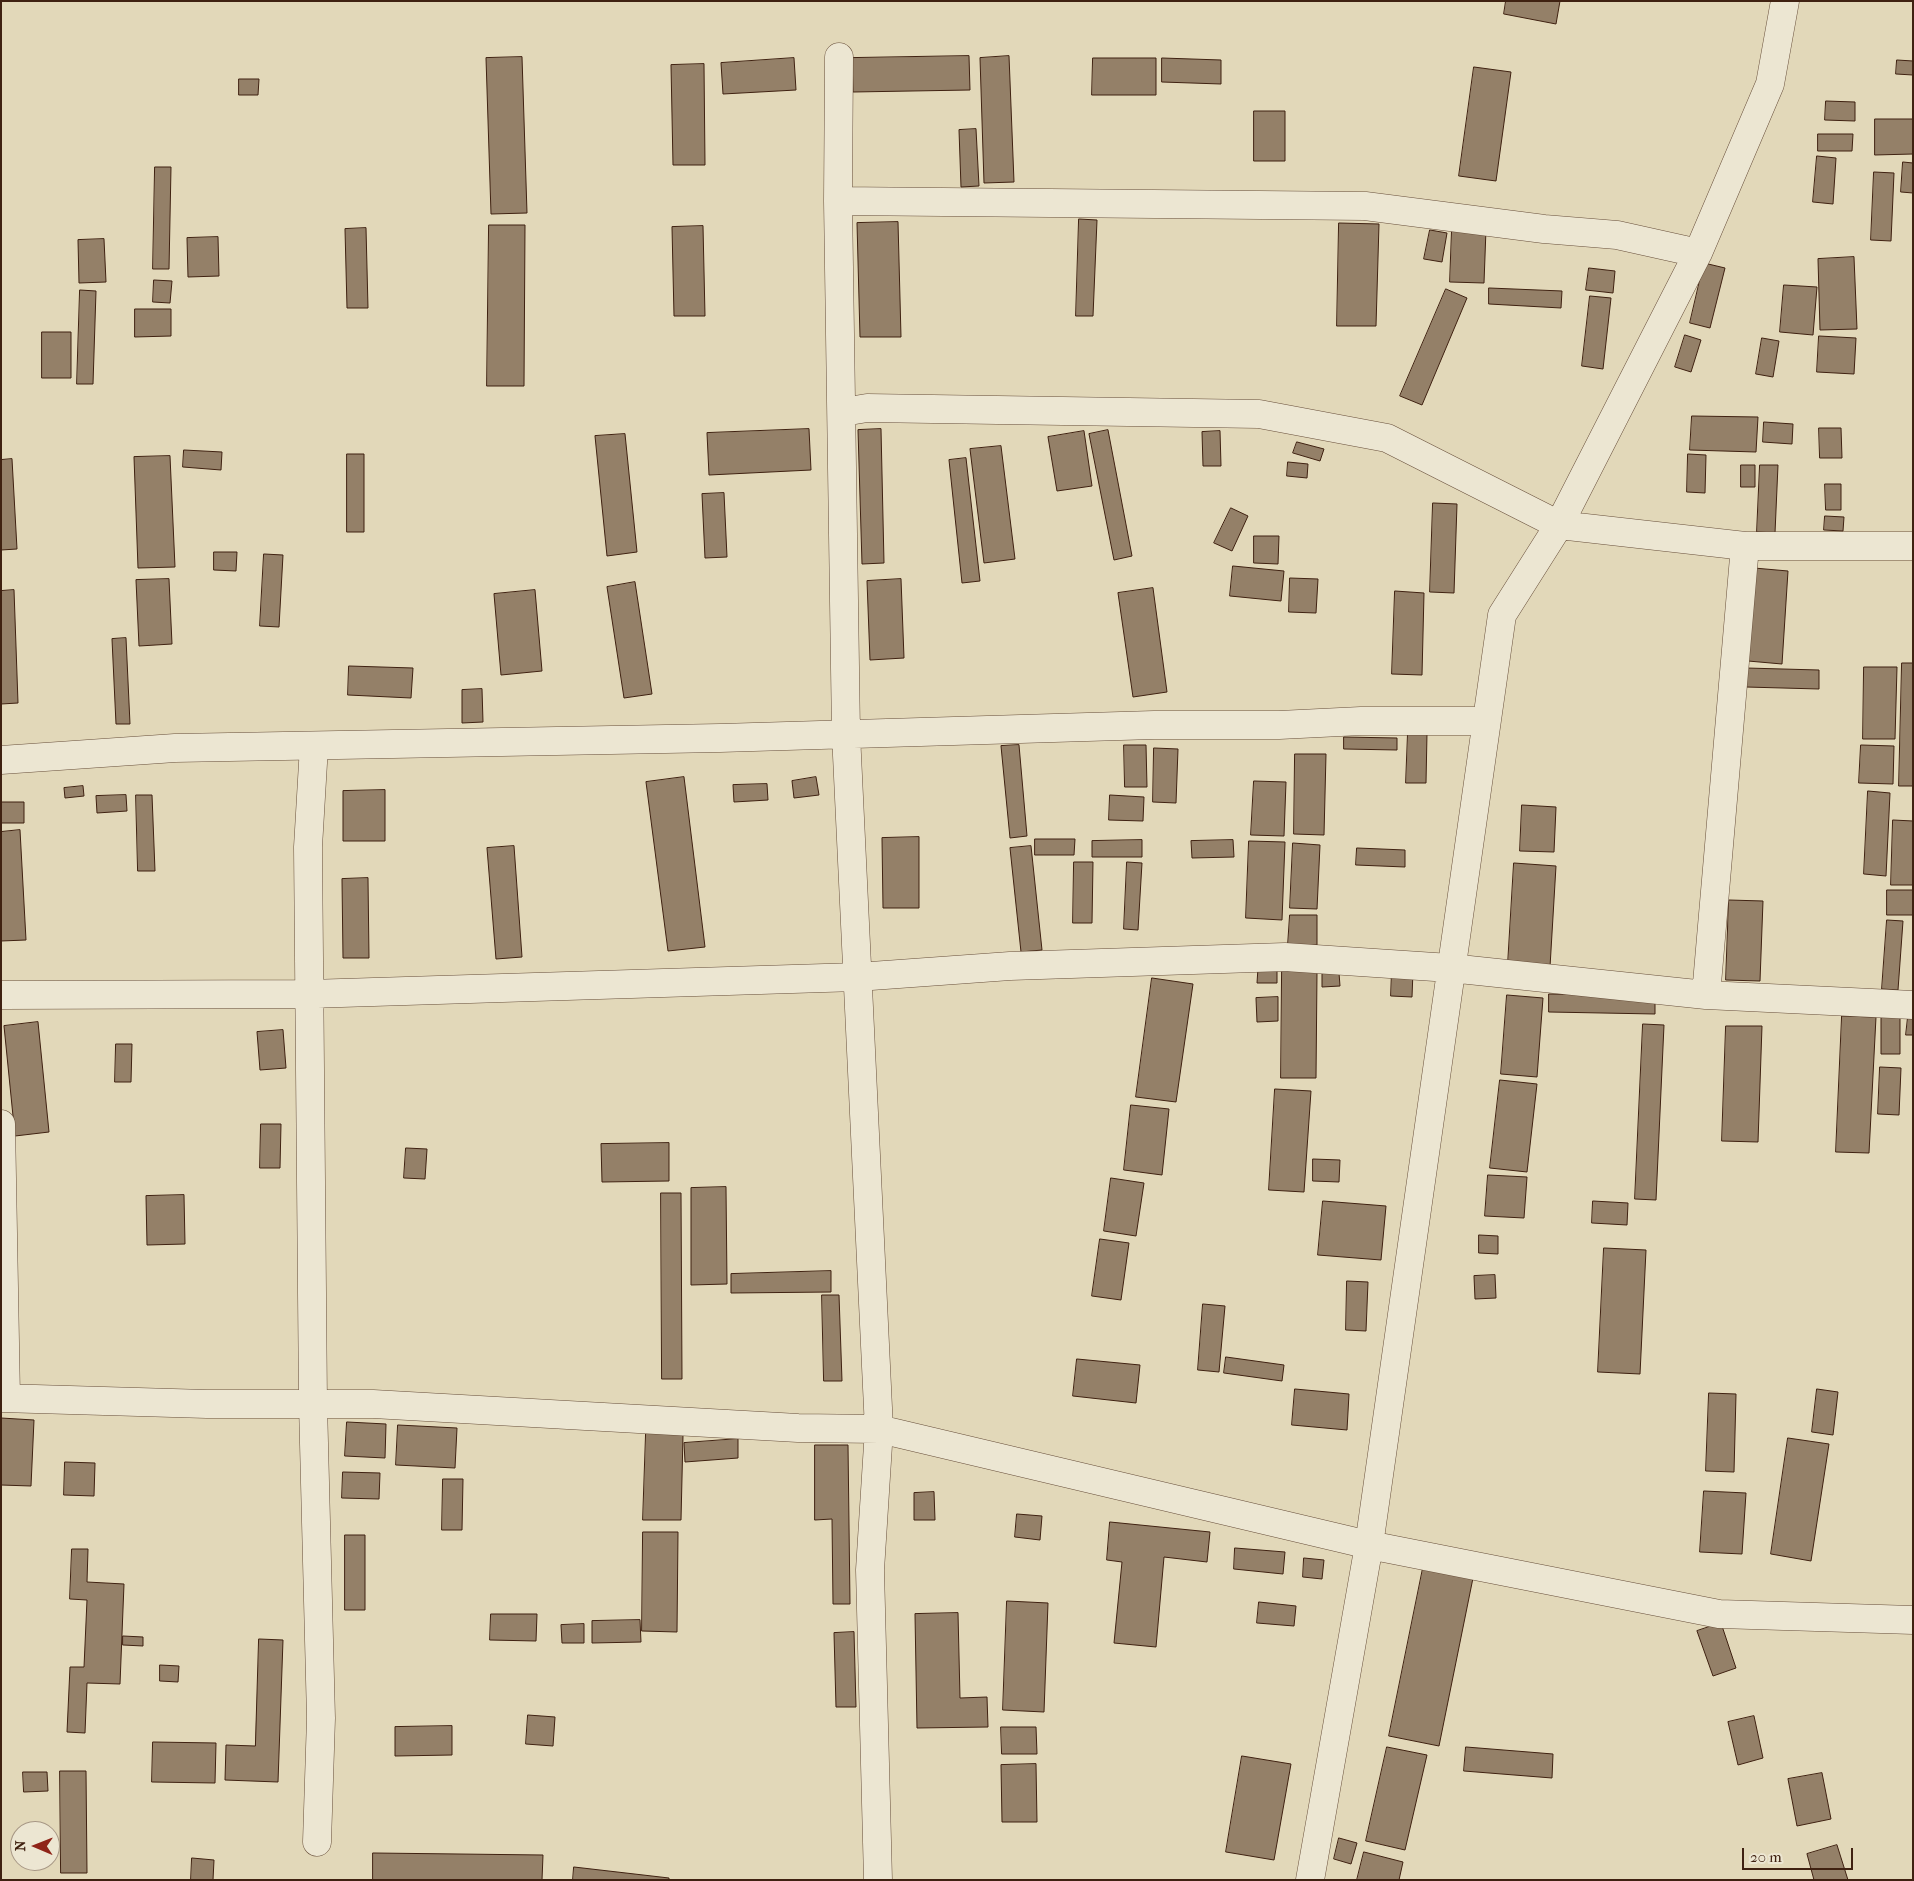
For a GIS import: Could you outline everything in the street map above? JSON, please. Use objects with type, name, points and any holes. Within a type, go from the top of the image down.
[{"type":"street","points":[[1310,1880],[1369,1545],[1450,968],[1502,616],[1559,525],[1698,253],[1770,84],[1785,1]]},
{"type":"street","points":[[839,58],[838,201],[846,734],[879,1429],[870,1570],[878,1880]]},
{"type":"street","points":[[838,201],[1365,206],[1617,235],[1698,253]]},
{"type":"street","points":[[842,412],[867,408],[1259,414],[1387,438],[1559,525],[1745,546],[1913,546]]},
{"type":"street","points":[[1706,995],[1745,546]]},
{"type":"street","points":[[1,760],[175,748],[846,734],[1154,725],[1279,725],[1486,721]]},
{"type":"street","points":[[314,746],[308,847],[313,1404],[321,1718],[317,1842]]},
{"type":"street","points":[[1,995],[309,994],[857,977],[1010,966],[1285,957],[1450,968],[1706,995],[1913,1005]]},
{"type":"street","points":[[1,1124],[4,1398],[207,1404],[373,1404],[798,1428],[879,1429],[1369,1545],[1719,1614],[1913,1620]]},
{"type":"building","points":[[1506,1],[1560,1],[1556,24],[1504,14]]},
{"type":"building","points":[[969,56],[970,90],[853,92],[852,58]]},
{"type":"building","points":[[1009,56],[1014,182],[984,183],[980,58]]},
{"type":"building","points":[[522,57],[527,213],[491,214],[486,58]]},
{"type":"building","points":[[794,58],[796,90],[723,94],[721,63]]},
{"type":"building","points":[[1093,58],[1156,58],[1156,95],[1092,95]]},
{"type":"building","points":[[1162,58],[1221,60],[1221,84],[1162,82]]},
{"type":"building","points":[[1897,60],[1913,61],[1913,75],[1896,74]]},
{"type":"building","points":[[704,64],[705,165],[673,165],[671,65]]},
{"type":"building","points":[[1474,67],[1511,72],[1496,181],[1459,176]]},
{"type":"building","points":[[239,79],[259,79],[258,95],[239,95]]},
{"type":"building","points":[[1826,101],[1855,102],[1855,121],[1825,120]]},
{"type":"building","points":[[1254,111],[1285,111],[1285,161],[1254,161]]},
{"type":"building","points":[[1875,119],[1913,119],[1913,154],[1875,155]]},
{"type":"building","points":[[976,129],[979,186],[961,187],[959,130]]},
{"type":"building","points":[[1818,134],[1853,134],[1852,151],[1818,151]]},
{"type":"building","points":[[1817,156],[1836,158],[1833,204],[1813,202]]},
{"type":"building","points":[[1903,162],[1913,163],[1913,193],[1901,192]]},
{"type":"building","points":[[155,167],[171,167],[169,269],[153,269]]},
{"type":"building","points":[[1874,172],[1894,173],[1891,241],[1871,240]]},
{"type":"building","points":[[1079,219],[1097,220],[1093,316],[1076,316]]},
{"type":"building","points":[[898,222],[901,337],[860,337],[857,223]]},
{"type":"building","points":[[1339,223],[1379,224],[1376,326],[1337,326]]},
{"type":"building","points":[[489,225],[525,225],[524,386],[487,386]]},
{"type":"building","points":[[703,226],[705,316],[674,316],[672,227]]},
{"type":"building","points":[[366,228],[368,308],[347,308],[345,229]]},
{"type":"building","points":[[1452,229],[1486,229],[1484,283],[1450,282]]},
{"type":"building","points":[[1430,230],[1447,233],[1442,262],[1424,259]]},
{"type":"building","points":[[218,237],[219,276],[188,277],[187,238]]},
{"type":"building","points":[[104,239],[106,282],[79,283],[78,240]]},
{"type":"building","points":[[1854,257],[1857,329],[1820,330],[1818,259]]},
{"type":"building","points":[[1704,263],[1725,268],[1710,328],[1690,323]]},
{"type":"building","points":[[1589,268],[1615,271],[1613,293],[1586,290]]},
{"type":"building","points":[[154,280],[172,281],[170,303],[153,302]]},
{"type":"building","points":[[1784,285],[1817,287],[1813,335],[1780,332]]},
{"type":"building","points":[[1489,288],[1562,291],[1561,308],[1489,304]]},
{"type":"building","points":[[1446,289],[1467,298],[1422,405],[1400,396]]},
{"type":"building","points":[[80,290],[96,291],[93,384],[77,384]]},
{"type":"building","points":[[1590,296],[1611,298],[1603,369],[1582,366]]},
{"type":"building","points":[[135,309],[171,309],[171,336],[135,337]]},
{"type":"building","points":[[42,332],[71,332],[71,378],[42,378]]},
{"type":"building","points":[[1685,335],[1701,340],[1691,372],[1675,367]]},
{"type":"building","points":[[1819,336],[1856,338],[1854,374],[1817,372]]},
{"type":"building","points":[[1762,338],[1779,341],[1773,377],[1756,374]]},
{"type":"building","points":[[1692,416],[1758,417],[1756,452],[1690,450]]},
{"type":"building","points":[[1764,422],[1793,424],[1792,444],[1763,442]]},
{"type":"building","points":[[1819,428],[1841,428],[1842,458],[1820,458]]},
{"type":"building","points":[[809,429],[811,470],[709,475],[707,433]]},
{"type":"building","points":[[881,429],[884,563],[862,564],[858,430]]},
{"type":"building","points":[[1108,430],[1132,556],[1114,560],[1089,434]]},
{"type":"building","points":[[1084,431],[1092,486],[1057,491],[1048,437]]},
{"type":"building","points":[[1220,431],[1221,466],[1203,466],[1202,432]]},
{"type":"building","points":[[625,434],[637,552],[607,556],[595,436]]},
{"type":"building","points":[[1297,442],[1324,449],[1320,461],[1293,453]]},
{"type":"building","points":[[1001,446],[1015,559],[984,563],[970,449]]},
{"type":"building","points":[[184,450],[222,452],[221,470],[183,467]]},
{"type":"building","points":[[347,454],[364,454],[364,532],[347,532]]},
{"type":"building","points":[[1688,454],[1706,455],[1705,493],[1687,492]]},
{"type":"building","points":[[170,456],[175,567],[138,568],[134,457]]},
{"type":"building","points":[[966,458],[980,581],[962,583],[949,460]]},
{"type":"building","points":[[12,459],[17,549],[1,550],[1,460]]},
{"type":"building","points":[[1288,462],[1308,464],[1307,478],[1287,476]]},
{"type":"building","points":[[1741,465],[1755,465],[1755,487],[1741,487]]},
{"type":"building","points":[[1760,465],[1778,465],[1775,533],[1757,532]]},
{"type":"building","points":[[1825,484],[1841,484],[1841,510],[1826,510]]},
{"type":"building","points":[[724,493],[727,557],[705,558],[702,494]]},
{"type":"building","points":[[1433,503],[1457,504],[1454,593],[1430,592]]},
{"type":"building","points":[[1231,508],[1248,516],[1232,551],[1214,543]]},
{"type":"building","points":[[1825,516],[1844,517],[1843,531],[1824,530]]},
{"type":"building","points":[[1254,536],[1279,536],[1278,564],[1254,563]]},
{"type":"building","points":[[214,552],[237,552],[236,571],[214,570]]},
{"type":"building","points":[[264,554],[283,555],[279,627],[260,626]]},
{"type":"building","points":[[1233,566],[1284,571],[1281,601],[1230,596]]},
{"type":"building","points":[[1754,568],[1788,571],[1782,664],[1748,661]]},
{"type":"building","points":[[1290,578],[1318,579],[1316,613],[1289,612]]},
{"type":"building","points":[[169,579],[172,644],[139,646],[136,580]]},
{"type":"building","points":[[901,579],[904,658],[870,660],[867,581]]},
{"type":"building","points":[[635,582],[652,694],[624,698],[607,587]]},
{"type":"building","points":[[1153,588],[1167,692],[1133,697],[1118,593]]},
{"type":"building","points":[[14,590],[18,703],[1,704],[1,591]]},
{"type":"building","points":[[535,590],[542,671],[501,675],[494,594]]},
{"type":"building","points":[[1395,591],[1424,593],[1422,675],[1392,674]]},
{"type":"building","points":[[126,638],[130,724],[116,724],[112,639]]},
{"type":"building","points":[[1902,663],[1913,663],[1913,786],[1899,786]]},
{"type":"building","points":[[349,666],[413,668],[411,698],[348,695]]},
{"type":"building","points":[[1864,667],[1897,667],[1895,739],[1863,739]]},
{"type":"building","points":[[1746,668],[1819,670],[1819,689],[1746,687]]},
{"type":"building","points":[[482,689],[483,722],[462,723],[462,690]]},
{"type":"building","points":[[1408,732],[1427,733],[1426,783],[1406,783]]},
{"type":"building","points":[[1344,737],[1397,738],[1397,750],[1344,749]]},
{"type":"building","points":[[1019,745],[1027,836],[1010,838],[1001,746]]},
{"type":"building","points":[[1124,745],[1146,745],[1147,787],[1125,787]]},
{"type":"building","points":[[1861,745],[1894,746],[1893,784],[1859,783]]},
{"type":"building","points":[[1154,748],[1178,749],[1176,803],[1153,802]]},
{"type":"building","points":[[1295,754],[1326,754],[1324,835],[1294,834]]},
{"type":"building","points":[[684,777],[705,947],[668,951],[646,782]]},
{"type":"building","points":[[816,777],[819,795],[794,798],[792,781]]},
{"type":"building","points":[[1254,781],[1286,782],[1284,836],[1251,835]]},
{"type":"building","points":[[767,784],[768,800],[734,802],[733,785]]},
{"type":"building","points":[[83,786],[84,796],[65,798],[64,788]]},
{"type":"building","points":[[385,790],[385,841],[343,841],[343,791]]},
{"type":"building","points":[[1868,791],[1890,793],[1886,876],[1864,874]]},
{"type":"building","points":[[126,795],[127,811],[97,813],[96,796]]},
{"type":"building","points":[[136,795],[152,795],[155,871],[138,871]]},
{"type":"building","points":[[1110,795],[1144,797],[1143,821],[1109,820]]},
{"type":"building","points":[[1,802],[24,802],[24,823],[1,823]]},
{"type":"building","points":[[1522,805],[1556,807],[1554,852],[1520,851]]},
{"type":"building","points":[[1893,820],[1913,821],[1913,885],[1891,885]]},
{"type":"building","points":[[20,830],[26,940],[1,941],[1,832]]},
{"type":"building","points":[[919,837],[919,908],[883,908],[882,838]]},
{"type":"building","points":[[1035,839],[1075,839],[1074,855],[1035,855]]},
{"type":"building","points":[[1142,840],[1142,857],[1092,857],[1092,841]]},
{"type":"building","points":[[1233,840],[1234,857],[1192,858],[1191,841]]},
{"type":"building","points":[[1249,841],[1285,842],[1282,920],[1246,918]]},
{"type":"building","points":[[1293,843],[1320,845],[1317,909],[1290,908]]},
{"type":"building","points":[[514,846],[522,957],[496,959],[487,848]]},
{"type":"building","points":[[1031,846],[1042,950],[1021,952],[1010,848]]},
{"type":"building","points":[[1357,848],[1405,850],[1405,867],[1356,865]]},
{"type":"building","points":[[1074,862],[1093,862],[1092,923],[1073,923]]},
{"type":"building","points":[[1127,862],[1142,863],[1138,930],[1124,929]]},
{"type":"building","points":[[1514,863],[1556,866],[1550,967],[1508,964]]},
{"type":"building","points":[[368,878],[369,958],[343,958],[342,879]]},
{"type":"building","points":[[1887,890],[1913,890],[1913,915],[1887,915]]},
{"type":"building","points":[[1729,900],[1763,901],[1760,981],[1726,980]]},
{"type":"building","points":[[1290,915],[1317,915],[1317,945],[1288,945]]},
{"type":"building","points":[[1887,920],[1903,921],[1898,990],[1882,989]]},
{"type":"building","points":[[1277,967],[1277,983],[1257,983],[1258,968]]},
{"type":"building","points":[[1392,970],[1413,971],[1412,997],[1391,996]]},
{"type":"building","points":[[1282,971],[1317,972],[1316,1078],[1281,1078]]},
{"type":"building","points":[[1339,973],[1340,986],[1322,987],[1322,974]]},
{"type":"building","points":[[1152,978],[1193,984],[1176,1102],[1136,1097]]},
{"type":"building","points":[[1549,994],[1655,996],[1655,1014],[1549,1012]]},
{"type":"building","points":[[1507,995],[1543,998],[1537,1077],[1501,1074]]},
{"type":"building","points":[[1278,997],[1278,1021],[1257,1022],[1256,998]]},
{"type":"building","points":[[1842,1016],[1876,1017],[1869,1153],[1836,1152]]},
{"type":"building","points":[[1900,1017],[1900,1054],[1881,1054],[1881,1018]]},
{"type":"building","points":[[1908,1017],[1913,1017],[1913,1035],[1906,1035]]},
{"type":"building","points":[[38,1022],[49,1132],[15,1136],[4,1026]]},
{"type":"building","points":[[1643,1024],[1664,1025],[1656,1200],[1635,1199]]},
{"type":"building","points":[[1726,1026],[1762,1026],[1758,1142],[1722,1141]]},
{"type":"building","points":[[283,1030],[286,1068],[260,1070],[257,1032]]},
{"type":"building","points":[[116,1044],[132,1044],[131,1082],[115,1082]]},
{"type":"building","points":[[1880,1067],[1901,1068],[1899,1115],[1878,1114]]},
{"type":"building","points":[[1500,1080],[1537,1084],[1527,1172],[1490,1168]]},
{"type":"building","points":[[1275,1089],[1311,1091],[1304,1192],[1269,1190]]},
{"type":"building","points":[[1131,1105],[1169,1109],[1162,1175],[1124,1170]]},
{"type":"building","points":[[261,1124],[281,1124],[280,1168],[260,1168]]},
{"type":"building","points":[[669,1143],[669,1181],[602,1182],[601,1144]]},
{"type":"building","points":[[406,1148],[427,1149],[425,1179],[404,1178]]},
{"type":"building","points":[[1313,1159],[1340,1160],[1339,1182],[1313,1181]]},
{"type":"building","points":[[1488,1175],[1527,1177],[1524,1218],[1485,1216]]},
{"type":"building","points":[[1111,1178],[1144,1183],[1136,1236],[1104,1231]]},
{"type":"building","points":[[726,1187],[727,1284],[691,1285],[691,1188]]},
{"type":"building","points":[[661,1193],[681,1193],[682,1379],[662,1379]]},
{"type":"building","points":[[184,1195],[185,1244],[147,1245],[146,1196]]},
{"type":"building","points":[[1323,1201],[1386,1206],[1381,1260],[1318,1255]]},
{"type":"building","points":[[1593,1201],[1628,1203],[1627,1225],[1592,1223]]},
{"type":"building","points":[[1479,1235],[1498,1236],[1498,1254],[1479,1253]]},
{"type":"building","points":[[1100,1239],[1129,1243],[1121,1300],[1092,1296]]},
{"type":"building","points":[[1604,1248],[1646,1250],[1640,1374],[1598,1372]]},
{"type":"building","points":[[831,1271],[831,1292],[731,1293],[731,1274]]},
{"type":"building","points":[[1495,1275],[1496,1298],[1475,1299],[1474,1276]]},
{"type":"building","points":[[1347,1281],[1368,1282],[1366,1331],[1346,1330]]},
{"type":"building","points":[[822,1295],[839,1295],[842,1381],[824,1381]]},
{"type":"building","points":[[1203,1304],[1225,1306],[1219,1372],[1198,1370]]},
{"type":"building","points":[[1226,1357],[1284,1365],[1282,1381],[1224,1373]]},
{"type":"building","points":[[1077,1359],[1140,1365],[1136,1403],[1073,1396]]},
{"type":"building","points":[[1295,1389],[1349,1394],[1347,1430],[1292,1425]]},
{"type":"building","points":[[1817,1389],[1838,1392],[1833,1435],[1812,1432]]},
{"type":"building","points":[[1709,1393],[1736,1394],[1734,1472],[1706,1471]]},
{"type":"building","points":[[1,1418],[34,1420],[31,1486],[1,1485]]},
{"type":"building","points":[[347,1422],[386,1424],[385,1458],[345,1456]]},
{"type":"building","points":[[398,1425],[457,1428],[455,1468],[396,1465]]},
{"type":"building","points":[[646,1433],[683,1435],[681,1520],[643,1520]]},
{"type":"building","points":[[1788,1438],[1829,1444],[1811,1561],[1771,1554]]},
{"type":"building","points":[[738,1439],[738,1458],[685,1462],[684,1443]]},
{"type":"building","points":[[815,1445],[848,1445],[850,1604],[833,1604],[832,1519],[815,1520]]},
{"type":"building","points":[[65,1462],[95,1463],[94,1496],[64,1495]]},
{"type":"building","points":[[343,1472],[380,1473],[379,1499],[342,1498]]},
{"type":"building","points":[[443,1479],[463,1479],[462,1530],[442,1530]]},
{"type":"building","points":[[1704,1491],[1746,1493],[1742,1554],[1700,1552]]},
{"type":"building","points":[[934,1492],[935,1520],[914,1520],[914,1493]]},
{"type":"building","points":[[1017,1514],[1042,1516],[1040,1540],[1015,1537]]},
{"type":"building","points":[[1110,1522],[1210,1532],[1207,1562],[1164,1557],[1156,1647],[1114,1643],[1122,1562],[1107,1560]]},
{"type":"building","points":[[643,1532],[678,1532],[677,1632],[642,1631]]},
{"type":"building","points":[[345,1535],[365,1535],[365,1610],[345,1610]]},
{"type":"building","points":[[1235,1548],[1285,1552],[1283,1574],[1234,1569]]},
{"type":"building","points":[[72,1549],[88,1549],[87,1582],[124,1584],[120,1684],[87,1683],[85,1733],[67,1732],[70,1667],[84,1667],[87,1600],[70,1599]]},
{"type":"building","points":[[1304,1558],[1324,1560],[1322,1579],[1303,1577]]},
{"type":"building","points":[[1423,1568],[1473,1578],[1439,1746],[1389,1736]]},
{"type":"building","points":[[1007,1601],[1048,1603],[1044,1712],[1003,1710]]},
{"type":"building","points":[[1259,1602],[1296,1606],[1294,1626],[1257,1623]]},
{"type":"building","points":[[958,1613],[960,1698],[987,1697],[988,1727],[917,1728],[915,1614]]},
{"type":"building","points":[[491,1614],[537,1614],[536,1641],[490,1640]]},
{"type":"building","points":[[640,1620],[641,1642],[592,1643],[592,1621]]},
{"type":"building","points":[[1721,1623],[1736,1668],[1713,1676],[1697,1631]]},
{"type":"building","points":[[584,1624],[584,1643],[562,1643],[561,1625]]},
{"type":"building","points":[[854,1632],[856,1707],[836,1707],[834,1633]]},
{"type":"building","points":[[123,1636],[143,1637],[143,1646],[123,1645]]},
{"type":"building","points":[[259,1639],[283,1640],[278,1782],[225,1780],[226,1745],[255,1746]]},
{"type":"building","points":[[160,1665],[179,1666],[178,1682],[160,1681]]},
{"type":"building","points":[[528,1715],[555,1717],[553,1746],[526,1744]]},
{"type":"building","points":[[1754,1716],[1763,1758],[1738,1765],[1728,1722]]},
{"type":"building","points":[[452,1726],[452,1755],[395,1756],[395,1727]]},
{"type":"building","points":[[1001,1727],[1036,1727],[1037,1754],[1002,1754]]},
{"type":"building","points":[[153,1742],[216,1743],[215,1783],[152,1782]]},
{"type":"building","points":[[1387,1747],[1427,1755],[1405,1850],[1366,1841]]},
{"type":"building","points":[[1466,1747],[1553,1754],[1552,1778],[1464,1771]]},
{"type":"building","points":[[1242,1756],[1291,1764],[1274,1860],[1226,1852]]},
{"type":"building","points":[[1036,1764],[1037,1822],[1002,1822],[1001,1765]]},
{"type":"building","points":[[60,1771],[86,1771],[87,1873],[61,1873]]},
{"type":"building","points":[[23,1772],[47,1772],[48,1791],[24,1792]]},
{"type":"building","points":[[1822,1773],[1831,1819],[1797,1826],[1788,1779]]},
{"type":"building","points":[[1339,1838],[1357,1843],[1351,1864],[1334,1859]]},
{"type":"building","points":[[1837,1845],[1848,1880],[1814,1880],[1807,1854]]},
{"type":"building","points":[[1364,1852],[1403,1862],[1399,1880],[1357,1880]]},
{"type":"building","points":[[373,1853],[543,1855],[542,1880],[373,1880]]},
{"type":"building","points":[[192,1858],[214,1860],[213,1880],[191,1880]]},
{"type":"building","points":[[574,1867],[669,1878],[669,1880],[573,1880]]}]
